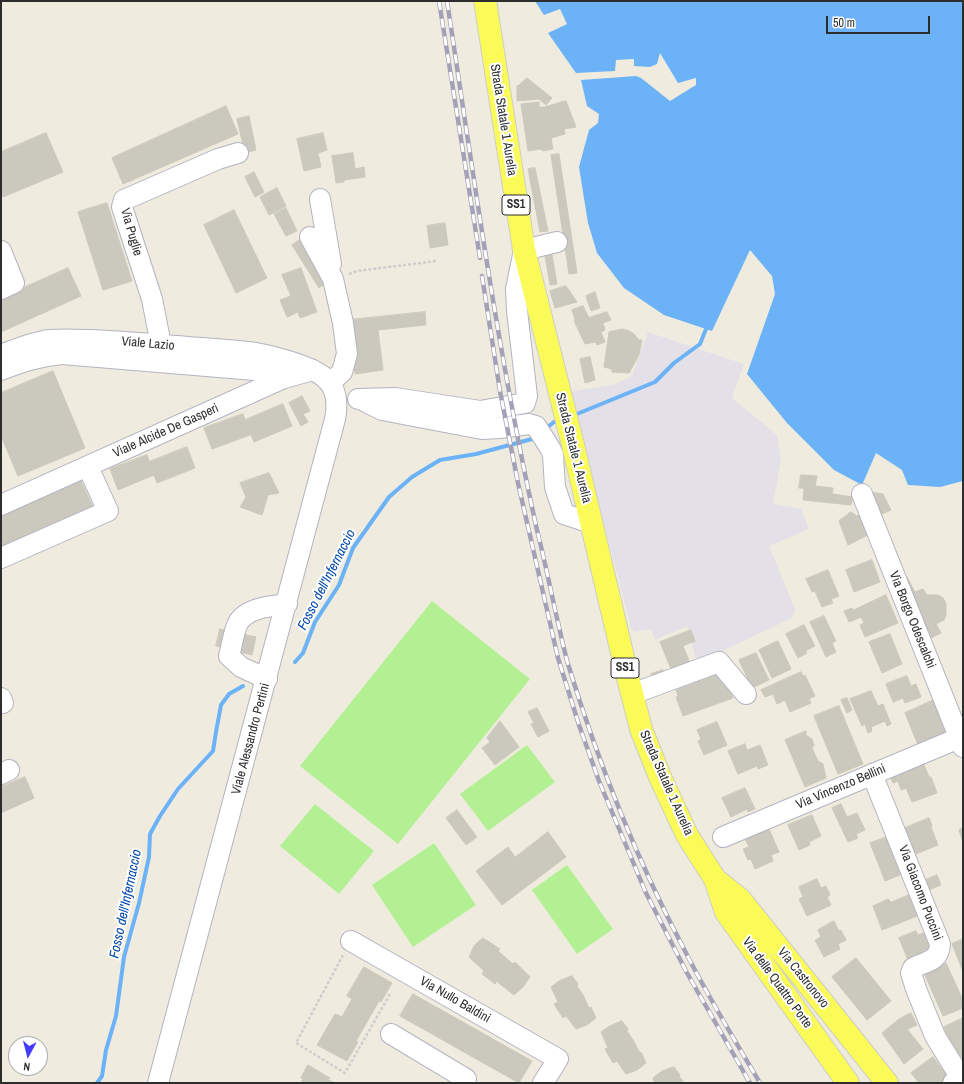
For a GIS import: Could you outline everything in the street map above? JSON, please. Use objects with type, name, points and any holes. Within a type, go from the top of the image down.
[{"type":"main road","name":"Strada Statale 1 Aurelia","points":[[484,1],[524,250],[573,445],[641,729],[660,777],[687,834],[715,879]]},
{"type":"main road","name":"Via delle Quattro Porte","points":[[715,879],[726,912],[848,1083]]},
{"type":"main road","name":"Via Castronovo","points":[[715,879],[740,899],[887,1083]]},
{"type":"street","name":"Via Puglie","points":[[160,354],[152,299],[122,207],[124,200],[218,159],[238,152]]},
{"type":"street","points":[[320,198],[333,280],[343,323],[347,354],[342,372],[332,388]]},
{"type":"street","points":[[310,237],[333,280]]},
{"type":"street","points":[[358,399],[396,398],[480,412],[525,403],[527,396],[517,311],[516,288],[524,250],[557,242]]},
{"type":"street","points":[[1,251],[14,283],[1,289]]},
{"type":"street","name":"Viale Lazio","points":[[1,355],[29,345],[50,340],[110,341],[160,354]]},
{"type":"street","name":"Viale Lazio","points":[[1,370],[32,358],[48,355],[72,354],[257,353],[304,367]]},
{"type":"street","points":[[304,367],[324,376],[332,388],[382,410],[482,429],[529,424],[536,426],[553,455],[555,487],[564,514],[591,524]]},
{"type":"street","name":"Viale Alcide De Gasperi","points":[[1,506],[284,378],[304,367]]},
{"type":"street","name":"Viale Alessandro Pertini","points":[[158,1083],[335,419],[337,406],[332,388]]},
{"type":"street","points":[[1,558],[108,511],[88,467]]},
{"type":"street","name":"Via Borgo Odescalchi","points":[[862,494],[961,742]]},
{"type":"street","points":[[264,688],[229,656],[237,624],[247,614],[267,606],[286,604]]},
{"type":"street","points":[[632,694],[719,662],[746,694]]},
{"type":"street","name":"Via Vincenzo Bellini","points":[[723,837],[872,774],[961,742]]},
{"type":"street","name":"Via Giacomo Puccini","points":[[872,774],[940,944],[940,951],[936,957],[913,968],[911,973],[935,1036],[959,1075],[958,1079],[953,1083]]},
{"type":"street","name":"Via Nullo Baldini","points":[[351,941],[558,1059],[544,1083]]},
{"type":"street","points":[[392,1034],[466,1079],[464,1083]]},
{"type":"path","points":[[333,280],[357,271],[436,260]]},
{"type":"path","points":[[351,941],[296,1043],[345,1073],[390,994]]},
{"type":"shaded area","points":[[648,332],[744,364],[732,398],[777,435],[781,459],[773,504],[801,509],[809,529],[769,546],[795,609],[792,618],[697,663],[687,626],[655,640],[651,629],[634,632],[631,628],[570,392],[615,384],[632,376]]},
{"type":"green space","points":[[432,601],[530,679],[398,844],[300,766]]},
{"type":"green space","points":[[527,745],[555,782],[488,831],[460,794]]},
{"type":"green space","points":[[315,804],[374,851],[339,894],[280,846]]},
{"type":"green space","points":[[434,843],[476,905],[413,947],[372,885]]},
{"type":"green space","points":[[567,865],[613,929],[577,954],[532,890]]},
{"type":"water","points":[[535,1],[963,1],[963,481],[940,487],[908,485],[902,470],[876,453],[862,485],[834,470],[787,423],[747,374],[775,294],[772,276],[750,250],[712,331],[664,315],[624,288],[597,253],[588,223],[579,167],[589,130],[598,123],[599,114],[587,106],[581,80],[636,76],[641,78],[670,101],[696,85],[696,78],[678,83],[660,53],[657,64],[650,67],[634,66],[634,59],[616,60],[615,71],[576,73],[548,33],[567,24],[560,9],[544,15]]},
{"type":"building","points":[[527,78],[552,98],[546,105],[539,99],[517,101],[517,86]]},
{"type":"building","points":[[566,101],[576,127],[564,129],[565,134],[551,138],[553,149],[528,151],[521,104],[539,102],[539,107],[544,107]]},
{"type":"building","points":[[226,106],[238,134],[123,184],[112,158]]},
{"type":"building","points":[[249,116],[256,150],[245,153],[237,119]]},
{"type":"building","points":[[46,133],[63,172],[3,197],[1,191],[1,152]]},
{"type":"building","points":[[323,133],[327,150],[318,153],[321,167],[304,171],[297,139]]},
{"type":"building","points":[[353,153],[355,169],[364,167],[365,177],[344,180],[344,182],[336,183],[332,156]]},
{"type":"building","points":[[559,154],[577,273],[569,274],[551,155]]},
{"type":"building","points":[[535,168],[548,231],[540,232],[528,169]]},
{"type":"building","points":[[254,172],[264,192],[255,197],[245,177]]},
{"type":"building","points":[[277,188],[286,206],[269,215],[260,197]]},
{"type":"building","points":[[107,203],[132,281],[103,290],[78,212]]},
{"type":"building","points":[[286,208],[297,231],[286,236],[274,214]]},
{"type":"building","points":[[234,210],[267,278],[236,293],[204,225]]},
{"type":"building","points":[[445,223],[448,245],[430,248],[427,226]]},
{"type":"building","points":[[301,239],[330,280],[319,288],[292,245]]},
{"type":"building","points":[[551,249],[557,284],[550,285],[544,250]]},
{"type":"building","points":[[68,268],[81,296],[1,332],[1,298]]},
{"type":"building","points":[[301,268],[317,312],[300,318],[298,312],[287,317],[280,300],[291,296],[282,275]]},
{"type":"building","points":[[566,286],[577,302],[555,308],[550,291]]},
{"type":"building","points":[[595,292],[600,308],[591,311],[586,296]]},
{"type":"building","points":[[583,306],[589,318],[576,325],[572,310]]},
{"type":"building","points":[[425,312],[426,325],[378,330],[383,370],[355,374],[349,320]]},
{"type":"building","points":[[607,312],[611,320],[603,323],[605,330],[601,332],[605,342],[597,345],[589,318]]},
{"type":"building","points":[[589,318],[596,342],[585,344],[576,325]]},
{"type":"building","points":[[623,329],[634,334],[639,340],[642,340],[639,355],[629,373],[612,372],[612,369],[604,367],[609,332]]},
{"type":"building","points":[[590,357],[595,380],[585,383],[580,359]]},
{"type":"building","points":[[53,371],[85,448],[18,476],[1,436],[1,393]]},
{"type":"building","points":[[302,396],[310,411],[303,414],[308,422],[301,426],[289,403]]},
{"type":"building","points":[[283,404],[292,426],[254,442],[245,420]]},
{"type":"building","points":[[243,414],[250,435],[212,449],[204,428]]},
{"type":"building","points":[[187,447],[195,468],[157,483],[149,462]]},
{"type":"building","points":[[147,455],[154,475],[118,490],[110,469]]},
{"type":"building","points":[[269,473],[279,493],[268,495],[262,515],[240,507],[246,497],[240,483]]},
{"type":"building","points":[[801,475],[817,476],[815,486],[833,488],[832,494],[853,497],[851,505],[803,500],[804,488],[799,488]]},
{"type":"building","points":[[81,481],[93,507],[1,547],[1,516]]},
{"type":"building","points":[[870,492],[883,494],[891,510],[880,515]]},
{"type":"building","points":[[851,512],[857,516],[866,513],[872,533],[848,545],[839,521]]},
{"type":"building","points":[[872,560],[880,582],[854,592],[846,570]]},
{"type":"building","points":[[828,570],[839,596],[831,599],[833,603],[822,607],[815,591],[812,592],[806,579]]},
{"type":"building","points":[[907,577],[915,592],[923,589],[927,595],[938,595],[943,598],[946,603],[946,615],[944,620],[936,624],[941,633],[927,640],[902,581]]},
{"type":"building","points":[[886,595],[898,623],[865,637],[860,625],[864,623],[861,617],[849,622],[844,611],[852,608],[853,610]]},
{"type":"building","points":[[824,616],[836,641],[832,643],[836,652],[826,657],[810,622]]},
{"type":"building","points":[[804,625],[815,646],[805,651],[807,653],[798,658],[786,634]]},
{"type":"building","points":[[220,629],[256,637],[252,655],[216,646]]},
{"type":"building","points":[[691,630],[695,641],[683,646],[690,663],[671,669],[660,642]]},
{"type":"building","points":[[890,634],[902,664],[882,673],[869,642]]},
{"type":"building","points":[[778,641],[791,669],[772,678],[759,650]]},
{"type":"building","points":[[756,653],[769,680],[752,688],[739,660]]},
{"type":"building","points":[[663,670],[666,677],[654,682],[651,674]]},
{"type":"building","points":[[801,672],[803,676],[805,675],[815,696],[809,699],[811,703],[790,712],[785,700],[777,704],[773,694],[765,697],[761,690]]},
{"type":"building","points":[[721,673],[726,679],[733,698],[683,716],[676,697],[678,696],[676,690]]},
{"type":"building","points":[[907,676],[911,686],[916,684],[921,697],[905,703],[903,698],[893,702],[886,684]]},
{"type":"building","points":[[871,691],[878,706],[883,704],[891,724],[887,726],[885,721],[871,727],[872,731],[868,733],[865,724],[862,726],[850,699]]},
{"type":"building","points":[[847,698],[852,710],[847,713],[841,700]]},
{"type":"building","points":[[936,699],[950,732],[918,745],[905,713]]},
{"type":"building","points":[[839,706],[863,764],[838,774],[814,716]]},
{"type":"building","points":[[537,708],[549,731],[538,737],[531,724],[534,723],[528,712]]},
{"type":"building","points":[[500,721],[519,747],[495,765],[482,748],[490,742],[487,738]]},
{"type":"building","points":[[717,722],[727,745],[704,755],[698,741],[701,739],[697,730]]},
{"type":"building","points":[[806,731],[806,735],[812,739],[814,745],[812,748],[818,761],[823,764],[826,778],[805,787],[785,740]]},
{"type":"building","points":[[745,744],[747,750],[760,745],[768,765],[758,769],[757,766],[738,774],[728,751]]},
{"type":"building","points":[[921,758],[937,793],[912,802],[906,788],[901,790],[898,781],[893,783],[888,771]]},
{"type":"building","points":[[25,777],[34,798],[1,813],[1,787]]},
{"type":"building","points":[[745,788],[755,809],[748,812],[747,809],[731,817],[722,798]]},
{"type":"building","points":[[841,804],[847,817],[857,813],[865,830],[856,834],[858,838],[848,842],[832,808]]},
{"type":"building","points":[[457,810],[477,837],[466,845],[446,818]]},
{"type":"building","points":[[812,815],[821,836],[809,842],[810,845],[799,850],[788,825]]},
{"type":"building","points":[[929,818],[938,845],[916,854],[905,828]]},
{"type":"building","points":[[963,828],[963,842],[959,830]]},
{"type":"building","points":[[769,829],[779,852],[771,855],[773,861],[755,869],[751,859],[748,860],[743,849],[749,847],[745,839]]},
{"type":"building","points":[[548,832],[566,857],[502,905],[476,871],[508,847],[515,857]]},
{"type":"building","points":[[890,836],[905,873],[885,881],[870,843]]},
{"type":"building","points":[[937,875],[941,885],[929,890],[925,880]]},
{"type":"building","points":[[817,879],[821,888],[826,886],[830,895],[827,897],[831,905],[807,916],[799,899],[803,897],[799,887]]},
{"type":"building","points":[[911,894],[920,915],[882,930],[873,906],[888,899],[891,902]]},
{"type":"building","points":[[834,921],[846,940],[838,944],[840,949],[824,957],[815,940],[821,937],[818,930]]},
{"type":"building","points":[[916,931],[918,935],[926,932],[933,949],[908,960],[899,938]]},
{"type":"building","points":[[483,938],[500,949],[498,951],[513,964],[515,962],[530,977],[523,987],[514,995],[496,981],[495,984],[482,974],[484,971],[469,957],[474,946]]},
{"type":"building","points":[[963,939],[963,969],[962,969],[952,944]]},
{"type":"building","points":[[856,958],[891,1001],[867,1020],[832,977]]},
{"type":"building","points":[[946,963],[963,1000],[963,1008],[943,1016],[924,973]]},
{"type":"building","points":[[364,967],[392,983],[381,1002],[379,1001],[356,1041],[358,1042],[347,1061],[317,1045],[335,1014],[342,1017],[352,999],[347,996]]},
{"type":"building","points":[[572,976],[578,984],[577,986],[589,1008],[591,1007],[596,1018],[587,1025],[576,1029],[566,1016],[563,1018],[554,1004],[558,1002],[551,987],[559,981]]},
{"type":"building","points":[[413,994],[532,1061],[519,1083],[400,1016]]},
{"type":"building","points":[[911,1013],[917,1025],[907,1029],[923,1049],[904,1064],[882,1033],[899,1019]]},
{"type":"building","points":[[963,1018],[963,1059],[951,1044],[944,1027]]},
{"type":"building","points":[[622,1021],[628,1029],[627,1031],[640,1053],[641,1052],[646,1063],[637,1070],[626,1074],[617,1061],[613,1063],[605,1049],[608,1048],[601,1032]]},
{"type":"building","points":[[933,1057],[951,1081],[949,1083],[919,1083],[911,1073]]},
{"type":"building","points":[[308,1065],[330,1078],[328,1080],[335,1083],[301,1083],[303,1079],[301,1078]]},
{"type":"building","points":[[674,1067],[684,1083],[655,1083],[653,1078],[662,1071]]},
{"type":"waterway","name":"Fosso dell'Infernaccio","points":[[572,416],[655,382],[674,363],[700,344],[706,329]]},
{"type":"waterway","name":"Fosso dell'Infernaccio","points":[[544,430],[554,422],[560,420]]},
{"type":"waterway","name":"Fosso dell'Infernaccio","points":[[295,662],[303,653],[315,622],[339,585],[353,548],[389,497],[412,477],[440,460],[476,454],[536,437]]},
{"type":"waterway","name":"Fosso dell'Infernaccio","points":[[97,1083],[102,1076],[106,1050],[116,1016],[124,957],[139,903],[149,857],[150,834],[178,789],[213,751],[221,705],[229,694],[243,686]]},
{"type":"railway","points":[[439,1],[480,258]]},
{"type":"railway","points":[[447,1],[477,200],[510,398],[537,530],[568,664],[592,737],[619,809],[666,915],[721,1017],[760,1083]]},
{"type":"railway","points":[[482,276],[500,391],[518,483],[558,658],[579,725],[599,781],[646,893],[687,973],[750,1083]]}]
